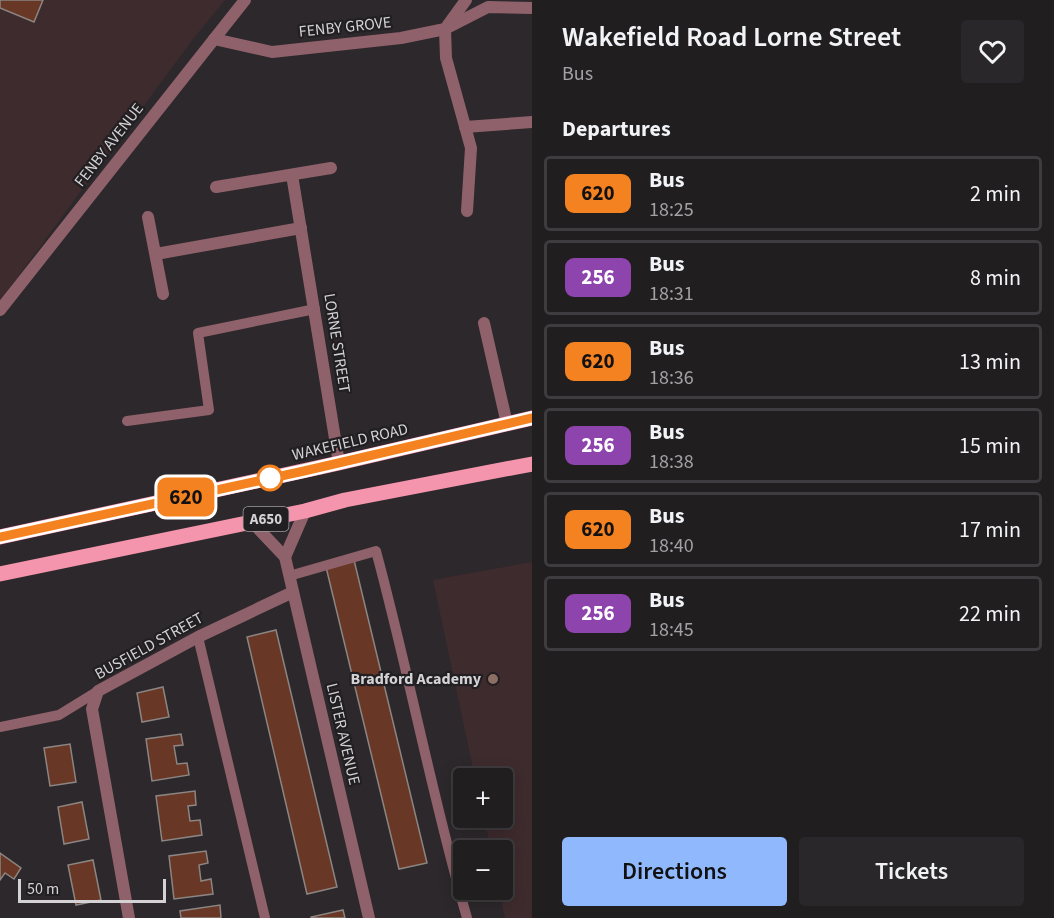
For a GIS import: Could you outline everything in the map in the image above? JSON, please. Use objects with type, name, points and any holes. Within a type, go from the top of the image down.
[{"type":"main road","name":"WAKEFIELD ROAD","points":[[0,537],[532,418]]},
{"type":"main road","name":"A650","points":[[0,574],[305,511],[345,500],[532,464]]},
{"type":"street","name":"FENBY AVENUE","points":[[0,310],[245,0]]},
{"type":"street","points":[[466,0],[445,29],[446,58],[471,148],[467,211]]},
{"type":"street","name":"FENBY GROVE","points":[[214,39],[272,52],[400,38],[445,29],[488,8],[532,8]]},
{"type":"street","points":[[465,127],[532,122]]},
{"type":"street","points":[[216,187],[331,168]]},
{"type":"street","name":"LORNE STREET","points":[[292,174],[339,463]]},
{"type":"street","points":[[148,217],[163,294]]},
{"type":"street","points":[[156,254],[301,228]]},
{"type":"street","points":[[484,323],[507,424]]},
{"type":"street","points":[[251,521],[285,557],[305,511]]},
{"type":"street","name":"LISTER AVENUE","points":[[285,557],[369,918]]},
{"type":"street","name":"BUSFIELD STREET","points":[[129,918],[92,709],[98,691],[198,637],[293,592]]},
{"type":"lane","points":[[127,421],[209,410],[198,333],[315,309]]},
{"type":"lane","points":[[289,576],[376,551],[398,632],[448,854],[467,918]]},
{"type":"lane","points":[[198,637],[265,918]]},
{"type":"lane","points":[[0,728],[59,715],[98,691]]},
{"type":"shaded area","points":[[0,0],[225,0],[193,39],[0,301]]},
{"type":"shaded area","name":"Bradford Academy","points":[[532,562],[532,918],[505,918],[501,900],[513,900],[513,840],[489,840],[486,828],[513,828],[513,768],[473,768],[433,580]]},
{"type":"building","points":[[0,0],[43,0],[34,22],[0,8]]},
{"type":"building","points":[[354,560],[427,863],[399,869],[326,567]]},
{"type":"building","points":[[276,630],[337,887],[307,894],[247,637]]},
{"type":"building","points":[[163,687],[169,717],[142,722],[137,693]]},
{"type":"building","points":[[181,734],[183,745],[174,746],[177,764],[187,763],[189,775],[152,781],[146,739]]},
{"type":"building","points":[[70,744],[76,782],[50,786],[44,748]]},
{"type":"building","points":[[195,791],[196,805],[188,806],[190,821],[200,820],[202,835],[162,841],[156,796]]},
{"type":"building","points":[[82,802],[89,839],[64,844],[58,807]]},
{"type":"building","points":[[206,851],[208,863],[199,865],[201,881],[211,879],[213,894],[174,899],[169,856]]},
{"type":"building","points":[[0,853],[21,868],[14,879],[5,873],[0,880]]},
{"type":"building","points":[[93,860],[101,900],[76,905],[68,865]]},
{"type":"building","points":[[220,905],[221,918],[181,918],[180,911]]},
{"type":"building","points":[[343,910],[345,918],[311,918],[311,917]]},
{"type":"bus line","name":"620","points":[[0,537],[304,471],[532,418]]},
{"type":"place","name":"Bradford Academy","points":[[493,679]]}]
